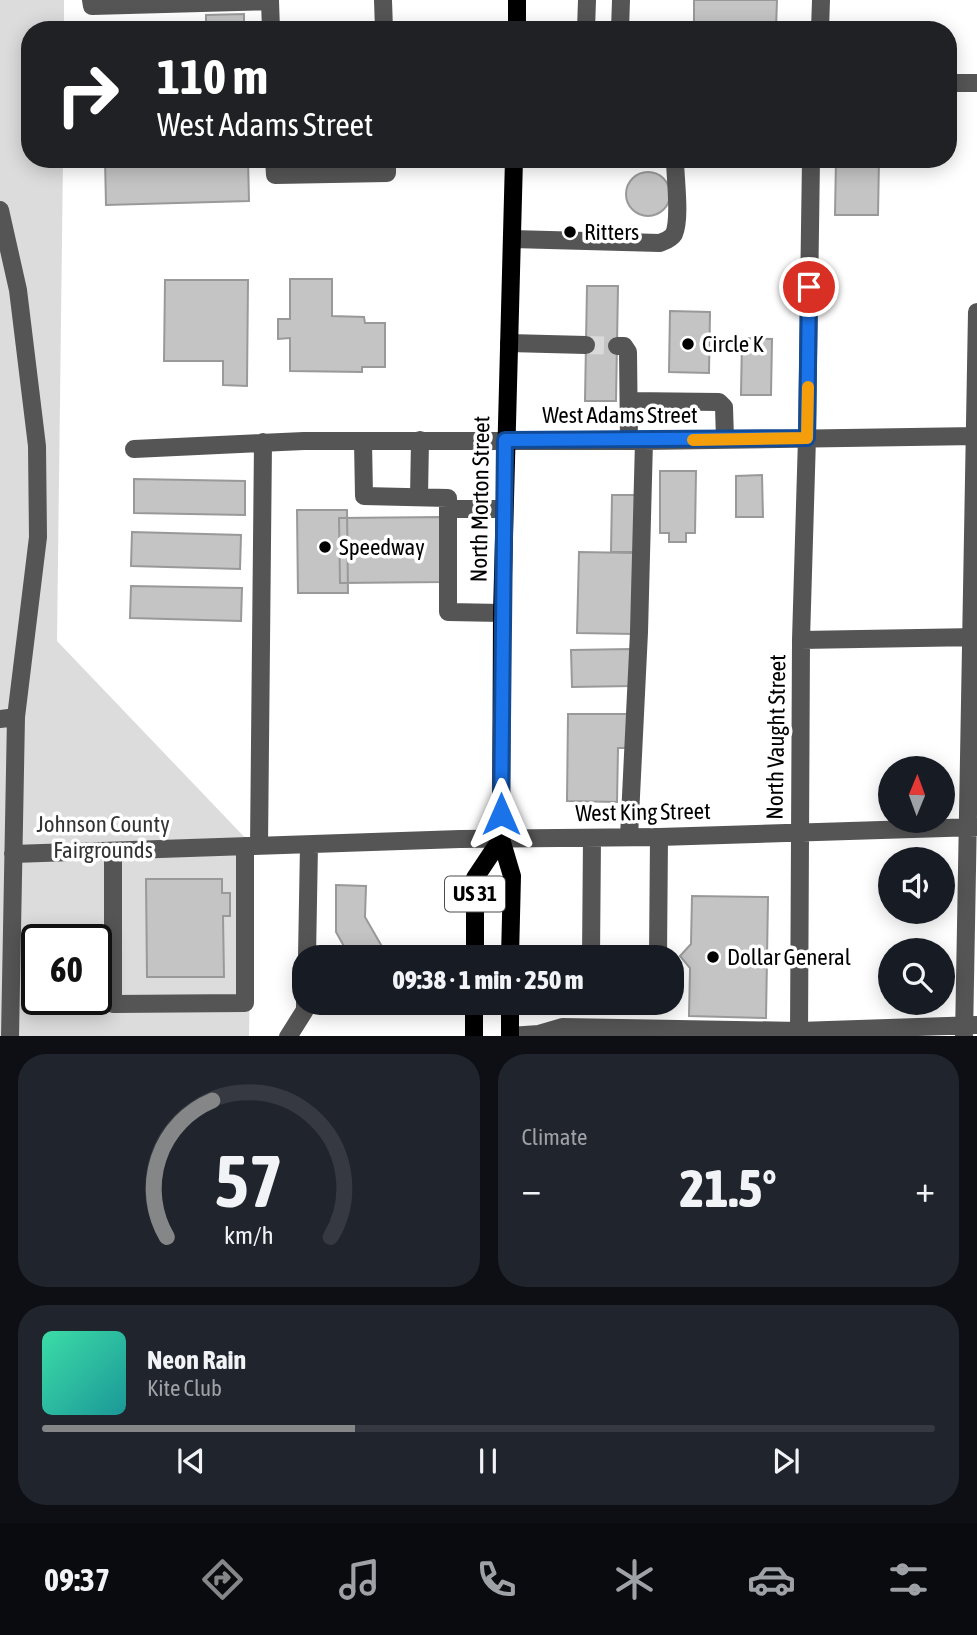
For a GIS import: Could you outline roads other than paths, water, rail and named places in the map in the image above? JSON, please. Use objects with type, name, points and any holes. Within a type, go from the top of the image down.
[{"type":"main road","points":[[517,0],[517,21]]},
{"type":"main road","name":"North Morton Street","points":[[510,945],[512,876],[501,839],[502,613],[514,168]]},
{"type":"main road","name":"US 31","points":[[475,945],[475,878],[501,839]]},
{"type":"main road","points":[[474,1015],[474,1036]]},
{"type":"main road","points":[[510,1015],[510,1036]]},
{"type":"street","points":[[92,0],[92,6],[270,1],[271,21]]},
{"type":"street","points":[[383,0],[384,21]]},
{"type":"street","points":[[586,0],[586,21]]},
{"type":"street","points":[[620,21],[621,0]]},
{"type":"street","points":[[820,21],[821,0]]},
{"type":"street","points":[[957,83],[977,83]]},
{"type":"street","points":[[512,239],[660,243],[669,240],[676,223],[675,168]]},
{"type":"street","name":"North Vaught Street","points":[[799,1034],[801,640],[811,168]]},
{"type":"street","points":[[0,211],[18,290],[37,446],[38,537],[8,718],[13,854],[10,1036]]},
{"type":"street","points":[[510,1036],[539,1034],[563,1027],[799,1034],[968,1029],[977,312]]},
{"type":"street","points":[[509,343],[586,345]]},
{"type":"street","points":[[617,346],[624,346],[628,352],[629,401],[636,441],[639,632],[629,837]]},
{"type":"street","points":[[629,401],[719,402],[724,407],[725,439]]},
{"type":"street","name":"West Adams Street","points":[[134,449],[263,442],[636,441],[975,436]]},
{"type":"street","points":[[419,497],[420,440]]},
{"type":"street","points":[[363,441],[364,496],[448,498],[448,612],[502,613]]},
{"type":"street","points":[[113,852],[113,1004],[245,1003],[263,442]]},
{"type":"street","points":[[448,509],[504,509]]},
{"type":"street","points":[[801,640],[975,637]]},
{"type":"street","name":"West King Street","points":[[13,854],[972,827]]},
{"type":"street","points":[[658,945],[659,836]]},
{"type":"street","points":[[591,945],[592,838]]},
{"type":"street","points":[[306,945],[309,845]]},
{"type":"street","points":[[289,1036],[302,1015]]},
{"type":"tunnel","points":[[586,345],[617,346]]},
{"type":"place","name":"Ritters","points":[[570,232]]},
{"type":"place","name":"Circle K","points":[[688,344]]},
{"type":"place","name":"Speedway","points":[[325,547]]},
{"type":"place","name":"Dollar General","points":[[713,957]]},
{"type":"park label","name":"Johnson County Fairgrounds","points":[[103,837]]}]
